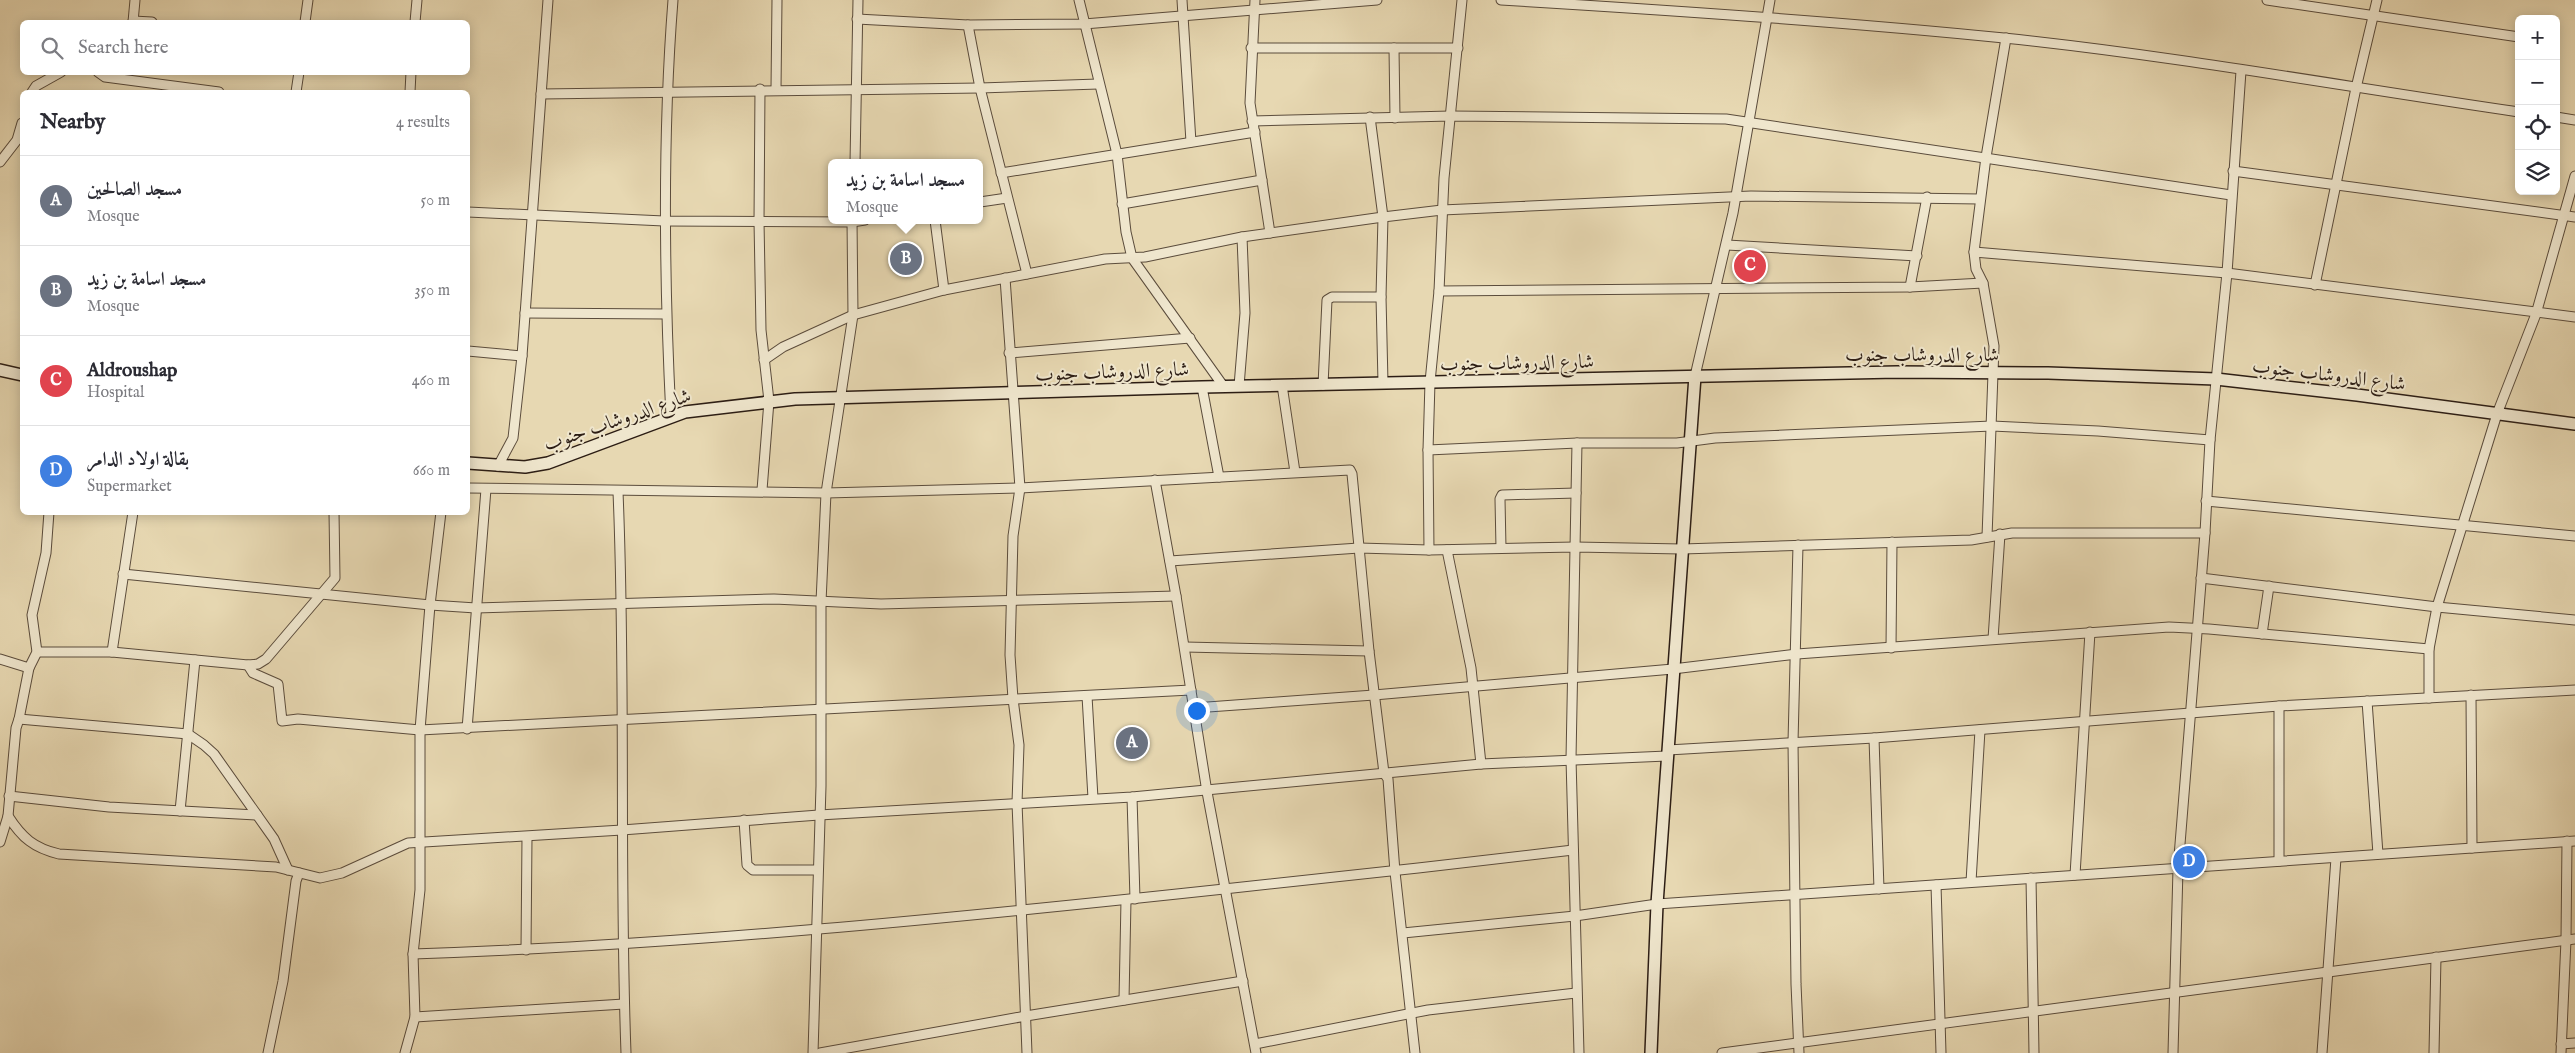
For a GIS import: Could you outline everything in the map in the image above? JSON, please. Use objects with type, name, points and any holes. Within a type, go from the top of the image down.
[{"type":"street","points":[[133,20],[136,0]]},
{"type":"street","points":[[305,20],[308,0]]},
{"type":"street","points":[[415,20],[417,0]]},
{"type":"street","points":[[498,466],[513,438],[522,356],[548,0]]},
{"type":"street","points":[[671,417],[664,221],[666,91],[673,0]]},
{"type":"street","points":[[776,89],[777,0]]},
{"type":"street","points":[[855,159],[858,0]]},
{"type":"street","points":[[1079,0],[1098,84],[1117,154],[1122,204],[1132,258],[1224,387]]},
{"type":"street","points":[[1182,0],[1192,142]]},
{"type":"street","points":[[1255,0],[1250,93],[1252,121],[1270,233]]},
{"type":"street","points":[[857,19],[968,25],[1084,24],[1182,18],[1377,0]]},
{"type":"street","points":[[1429,550],[1428,450],[1430,382],[1439,292],[1442,210],[1462,0]]},
{"type":"street","points":[[1501,0],[1767,17],[2006,38],[2241,70],[2515,111]]},
{"type":"street","points":[[1669,10],[1670,0]]},
{"type":"street","points":[[1651,1053],[1657,904],[1695,376],[1727,245],[1770,0]]},
{"type":"street","points":[[2267,0],[2515,36]]},
{"type":"street","points":[[2315,285],[2356,88],[2375,16],[2377,0]]},
{"type":"street","points":[[968,25],[980,88],[1027,274]]},
{"type":"street","points":[[1987,537],[1994,346],[1983,282],[1976,269],[1974,252],[1986,157],[2006,38]]},
{"type":"street","points":[[1251,48],[1458,48]]},
{"type":"street","points":[[1394,48],[1395,118]]},
{"type":"street","points":[[2172,1053],[2178,869],[2205,533],[2210,440],[2227,274],[2241,70]]},
{"type":"street","points":[[33,90],[36,86],[56,75]]},
{"type":"street","points":[[102,75],[105,77],[127,76],[208,90]]},
{"type":"street","points":[[296,90],[299,75]]},
{"type":"street","points":[[410,90],[412,75]]},
{"type":"street","points":[[542,94],[760,89],[980,88],[1098,84]]},
{"type":"street","points":[[760,89],[759,221],[764,360],[769,401],[762,490]]},
{"type":"street","points":[[1252,121],[1452,116],[1703,117],[1986,157],[2231,195]]},
{"type":"street","points":[[1370,117],[1383,217],[1381,296],[1383,384]]},
{"type":"street","points":[[2560,118],[2575,120]]},
{"type":"street","points":[[0,162],[16,140],[20,129]]},
{"type":"street","points":[[1001,173],[1255,132]]},
{"type":"street","points":[[2233,171],[2575,217]]},
{"type":"street","points":[[2429,698],[2429,649],[2437,607],[2497,414],[2536,314],[2575,176]]},
{"type":"street","points":[[1122,204],[1262,180]]},
{"type":"street","points":[[764,360],[783,347],[853,315],[944,290],[1105,259],[1145,257],[1242,237],[1383,217],[1442,210],[1736,197],[1928,197],[1980,199]]},
{"type":"street","points":[[1910,287],[1928,197]]},
{"type":"street","points":[[983,202],[1007,198]]},
{"type":"street","points":[[470,212],[664,221],[828,221]]},
{"type":"street","points":[[813,1053],[821,708],[821,602],[826,493],[853,315],[852,224]]},
{"type":"street","points":[[935,224],[944,290]]},
{"type":"street","points":[[1239,386],[1245,313],[1242,237]]},
{"type":"street","points":[[1727,245],[1917,256]]},
{"type":"street","points":[[1974,252],[2227,274],[2536,314],[2575,317]]},
{"type":"street","points":[[1005,278],[1020,488],[1013,536],[1010,599],[1012,699],[1018,738],[1017,803],[1020,912],[1027,1053]]},
{"type":"street","points":[[1439,292],[1717,287],[1910,287],[1983,282]]},
{"type":"street","points":[[1323,385],[1327,300],[1332,297],[1381,296]]},
{"type":"street","points":[[525,313],[666,314]]},
{"type":"street","points":[[1010,353],[1190,338]]},
{"type":"street","points":[[470,351],[522,356]]},
{"type":"street","points":[[0,370],[20,375]]},
{"type":"street","name":"شارع الدروشاب جنوب","points":[[470,463],[525,467],[548,463],[671,417],[700,409],[769,401],[842,397],[1012,394],[1239,386],[1695,376],[1994,372],[2216,379],[2575,424]]},
{"type":"street","points":[[1282,385],[1295,472]]},
{"type":"street","points":[[1202,387],[1219,477]]},
{"type":"street","points":[[1428,450],[1578,443],[1690,442],[1715,438],[1992,426],[2098,431],[2210,440]]},
{"type":"street","points":[[1578,443],[1571,759],[1578,1053]]},
{"type":"street","points":[[470,488],[618,492],[762,490],[826,493],[1020,488],[1350,470],[1352,474],[1374,695],[1384,773],[1388,779],[1395,872],[1415,1053]]},
{"type":"street","points":[[1154,480],[1185,646],[1207,792],[1255,1048],[1412,1013],[1576,993]]},
{"type":"street","points":[[467,729],[486,489]]},
{"type":"street","points":[[618,492],[623,605],[622,944],[626,1053]]},
{"type":"street","points":[[1500,548],[1500,499],[1502,495],[1576,493]]},
{"type":"street","points":[[2206,502],[2575,536]]},
{"type":"street","points":[[0,842],[8,816],[16,728],[29,668],[37,652],[32,615],[46,553],[49,515]]},
{"type":"street","points":[[112,652],[133,515]]},
{"type":"street","points":[[37,652],[112,652],[248,665],[258,664],[266,659],[335,578],[334,515]]},
{"type":"street","points":[[405,1053],[415,1017],[413,954],[420,890],[418,843],[420,730],[430,605],[441,515]]},
{"type":"street","points":[[1170,561],[1359,548],[1429,550],[1575,547],[1682,549],[1971,540],[2000,534],[2205,533]]},
{"type":"street","points":[[1993,639],[2000,534]]},
{"type":"street","points":[[1891,648],[1892,542]]},
{"type":"street","points":[[1798,545],[1793,742],[1796,984],[1799,1048]]},
{"type":"street","points":[[1447,550],[1473,685],[1481,764]]},
{"type":"street","points":[[124,574],[476,608],[774,599],[881,604],[1010,599],[1176,596]]},
{"type":"street","points":[[2201,578],[2437,607],[2575,620]]},
{"type":"street","points":[[2262,634],[2269,586]]},
{"type":"street","points":[[1194,708],[1374,695],[1673,668],[1796,654],[2090,632],[2196,628],[2429,649]]},
{"type":"street","points":[[2075,875],[2090,632]]},
{"type":"street","points":[[1185,646],[1369,651]]},
{"type":"street","points":[[0,659],[29,668]]},
{"type":"street","points":[[180,811],[195,660]]},
{"type":"street","points":[[248,665],[253,673],[278,684],[282,722],[298,719],[420,730],[1191,690]]},
{"type":"street","points":[[8,816],[18,832],[28,842],[59,854],[262,866],[320,878],[334,875],[403,845],[418,843],[527,837],[819,815],[1207,792],[1481,764],[1668,753],[1793,742],[2085,723],[2279,706],[2575,690]]},
{"type":"street","points":[[2471,695],[2472,848]]},
{"type":"street","points":[[1087,696],[1093,798]]},
{"type":"street","points":[[2368,701],[2378,854]]},
{"type":"street","points":[[2279,706],[2280,861]]},
{"type":"street","points":[[19,719],[188,734],[214,754],[274,839],[288,870]]},
{"type":"street","points":[[1971,882],[1980,730]]},
{"type":"street","points":[[1874,738],[1879,889]]},
{"type":"street","points":[[9,796],[257,816]]},
{"type":"street","points":[[1132,797],[1136,899]]},
{"type":"street","points":[[744,820],[747,864],[753,870],[817,870]]},
{"type":"street","points":[[526,950],[527,837]]},
{"type":"street","points":[[1402,933],[1575,916],[1657,904],[2571,841],[2571,940],[2561,1048],[2575,1042]]},
{"type":"street","points":[[413,954],[622,944],[816,930],[1020,912],[1395,872],[1573,850]]},
{"type":"street","points":[[2322,1053],[2336,858]]},
{"type":"street","points":[[268,1053],[283,981],[295,888],[299,873]]},
{"type":"street","points":[[2031,878],[2034,1053]]},
{"type":"street","points":[[1936,885],[1941,1053]]},
{"type":"street","points":[[1124,1000],[1126,900]]},
{"type":"street","points":[[1722,1053],[1799,1048],[1940,1024],[2571,940]]},
{"type":"street","points":[[2434,1053],[2436,957]]},
{"type":"street","points":[[820,1053],[1026,1016],[1243,981]]},
{"type":"street","points":[[415,1017],[624,1004]]},
{"type":"place","name":"مسجد اسامة بن زيد","points":[[906,259]]},
{"type":"place","name":"Aldroushap","points":[[1750,266]]},
{"type":"place","name":"مسجد الصالحين","points":[[1132,743]]},
{"type":"place","name":"بقالة اولاد الدامر","points":[[2189,862]]}]
